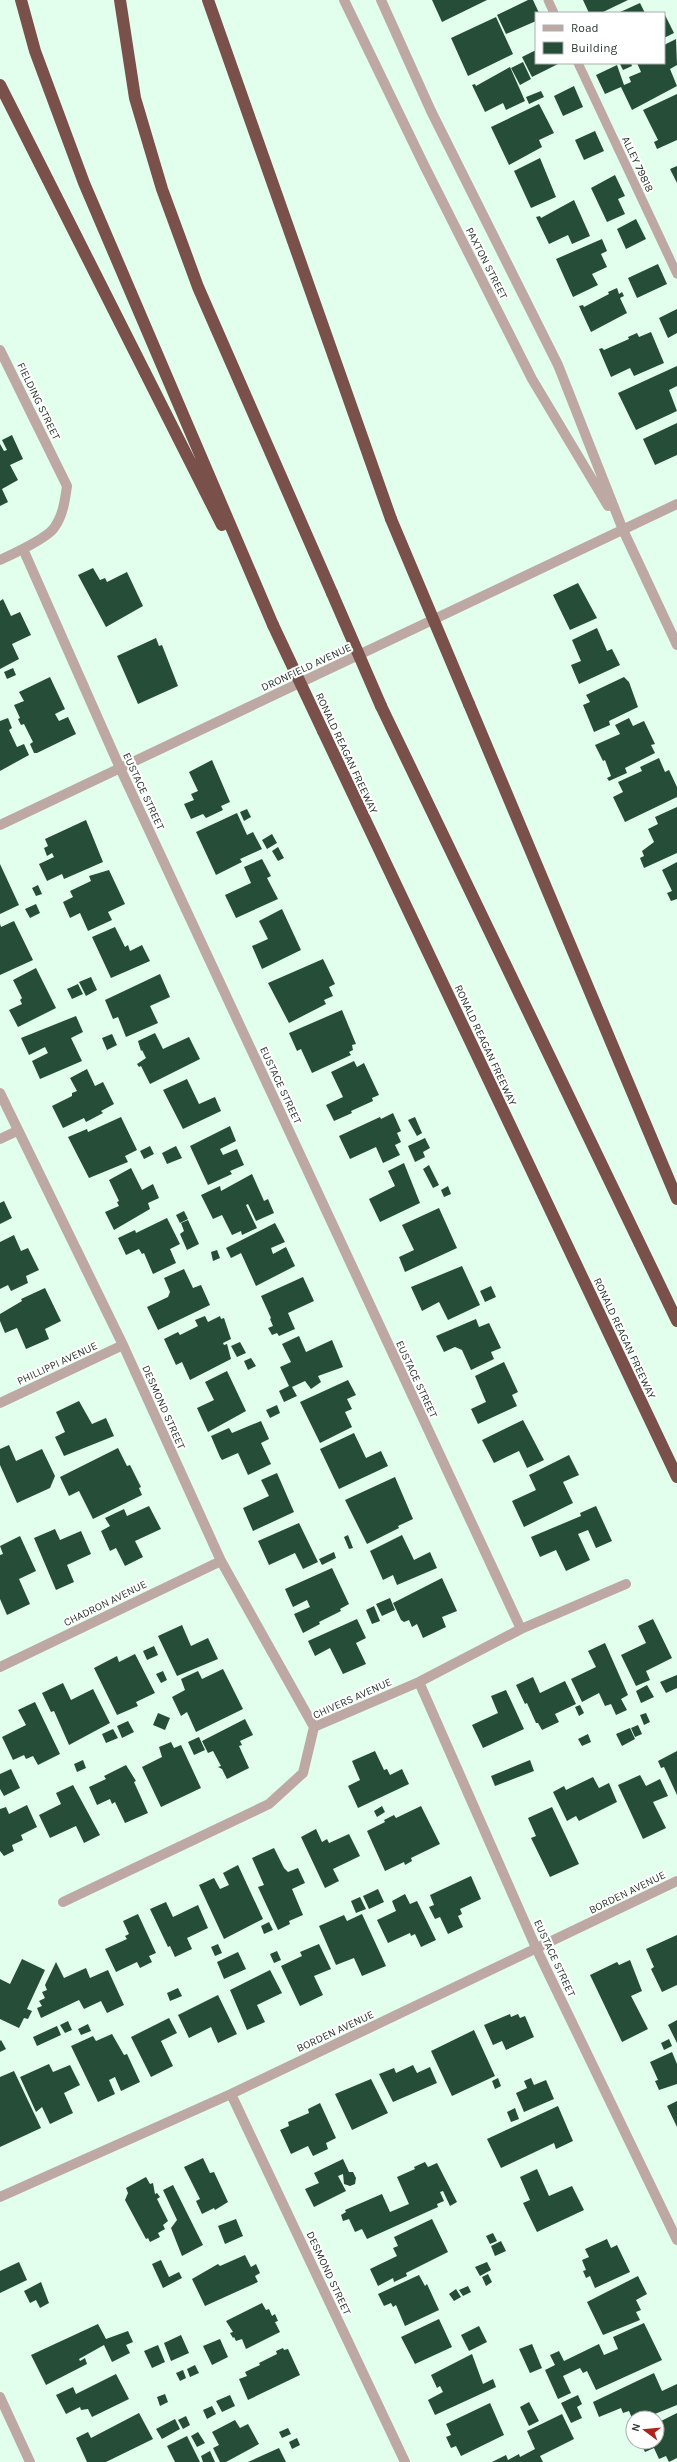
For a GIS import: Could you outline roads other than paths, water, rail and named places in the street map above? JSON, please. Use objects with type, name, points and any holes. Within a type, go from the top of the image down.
[{"type":"highway","points":[[21,0],[35,51],[84,183],[273,625]]},
{"type":"highway","points":[[120,0],[135,98],[165,196],[198,287],[381,706],[677,1321]]},
{"type":"highway","points":[[208,0],[258,146],[391,518],[677,1199]]},
{"type":"highway","points":[[0,85],[273,625]]},
{"type":"highway","name":"RONALD REAGAN FREEWAY","points":[[273,625],[677,1477]]},
{"type":"street","name":"PAXTON STREET","points":[[344,0],[424,165],[532,379],[623,530]]},
{"type":"street","name":"PAXTON STREET","points":[[381,0],[431,111],[558,365],[623,530],[677,645]]},
{"type":"street","name":"FIELDING STREET","points":[[0,350],[67,486],[65,506],[54,528],[23,549],[0,560]]},
{"type":"street","name":"DRONFIELD AVENUE","points":[[0,825],[677,504]]},
{"type":"street","name":"EUSTACE STREET","points":[[23,549],[120,768],[521,1629]]},
{"type":"street","name":"DESMOND STREET","points":[[0,1093],[17,1131],[123,1345],[221,1561],[314,1727]]},
{"type":"street","points":[[0,1139],[17,1131]]},
{"type":"street","name":"PHILLIPPI AVENUE","points":[[0,1403],[123,1345]]},
{"type":"street","name":"CHADRON AVENUE","points":[[0,1668],[221,1561]]},
{"type":"street","name":"CHIVERS AVENUE","points":[[63,1902],[269,1804],[303,1773],[314,1727],[419,1682],[521,1629],[626,1584]]},
{"type":"street","name":"EUSTACE STREET","points":[[419,1682],[537,1950],[677,2240]]},
{"type":"street","name":"BORDEN AVENUE","points":[[0,2197],[231,2094],[537,1950],[677,1881]]},
{"type":"street","name":"DESMOND STREET","points":[[231,2094],[405,2462]]},
{"type":"street","points":[[0,2397],[30,2462]]},
{"type":"lane","points":[[548,0],[554,12]]},
{"type":"lane","name":"ALLEY 79818","points":[[578,64],[677,274]]}]
